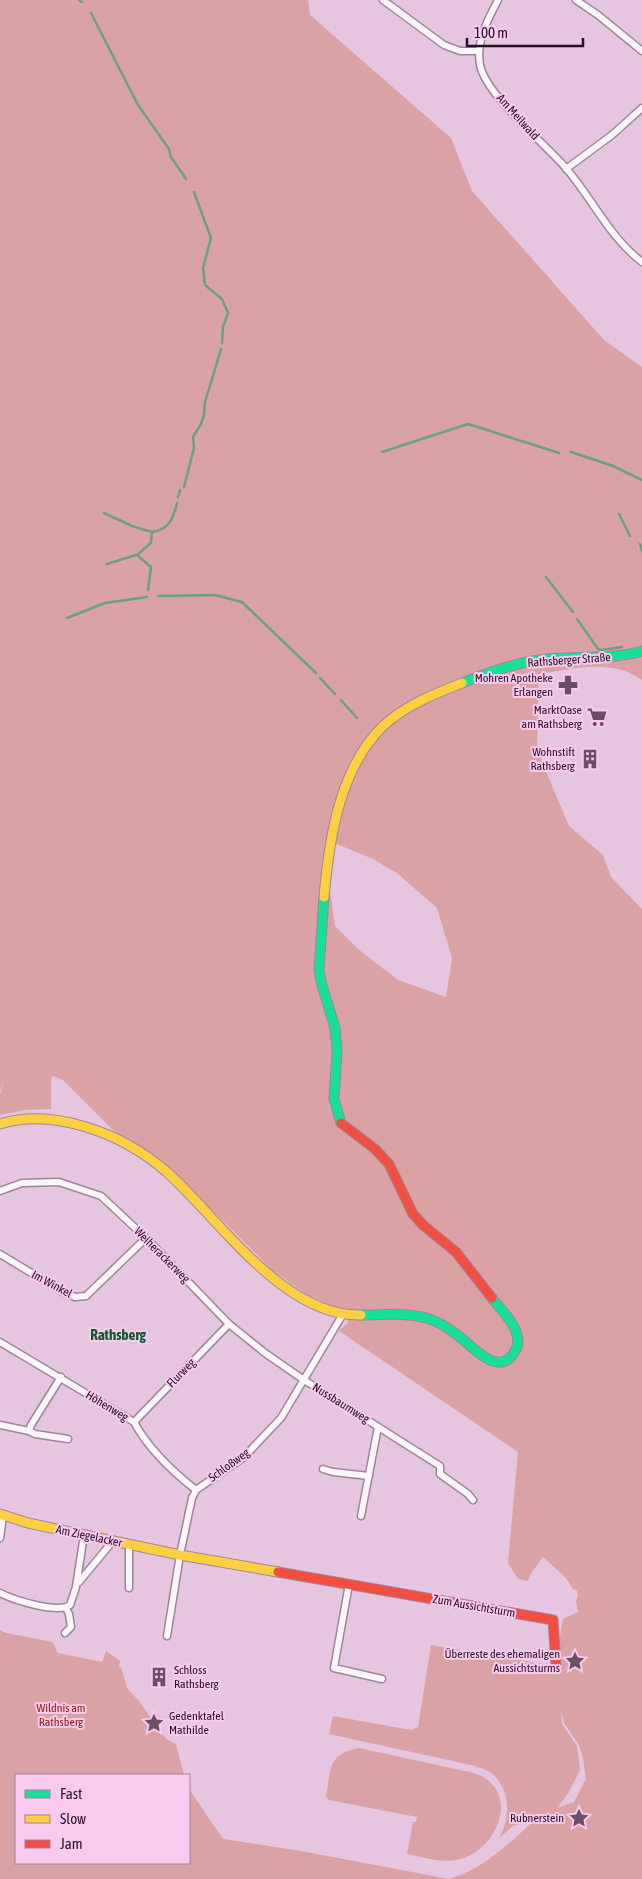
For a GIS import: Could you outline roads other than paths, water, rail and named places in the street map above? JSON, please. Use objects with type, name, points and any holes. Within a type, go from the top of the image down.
[{"type":"street","points":[[383,0],[444,45],[460,50],[479,51],[484,28],[498,0]]},
{"type":"street","points":[[576,0],[598,15],[642,51]]},
{"type":"street","name":"Am Meilwald","points":[[479,51],[480,67],[486,80],[510,110],[566,169],[625,247],[642,262]]},
{"type":"street","points":[[566,169],[612,135],[642,108]]},
{"type":"street","name":"Rathsberger Straße","points":[[343,1314],[396,1315],[427,1318],[456,1333],[487,1360],[496,1362],[505,1361],[512,1357],[517,1346],[515,1331],[471,1270],[450,1245],[413,1214],[389,1164],[375,1149],[341,1122],[337,1113],[334,1099],[337,1051],[335,1028],[319,970],[328,863],[333,830],[341,798],[363,752],[374,736],[386,724],[404,711],[444,689],[523,662],[557,658],[624,656],[642,651]]},
{"type":"street","points":[[0,1124],[30,1119],[57,1119],[87,1125],[113,1134],[152,1159],[184,1188],[269,1274],[296,1295],[322,1308],[343,1314]]},
{"type":"street","name":"Weiherackerweg","points":[[0,1191],[22,1183],[59,1182],[101,1196],[146,1238],[229,1324],[265,1353],[304,1380]]},
{"type":"street","name":"Im Winkel","points":[[0,1254],[75,1298],[86,1296],[146,1238]]},
{"type":"street","name":"Schloßweg","points":[[167,1636],[180,1554],[192,1498],[196,1490],[244,1456],[281,1418],[343,1314]]},
{"type":"street","name":"Flurweg","points":[[134,1422],[229,1324]]},
{"type":"street","name":"Höhenweg","points":[[0,1342],[134,1422],[154,1450],[196,1490]]},
{"type":"street","points":[[29,1430],[61,1377]]},
{"type":"street","name":"Nussbaumweg","points":[[304,1380],[440,1466],[440,1474],[468,1494],[473,1500]]},
{"type":"street","points":[[0,1425],[29,1430],[35,1434],[68,1439]]},
{"type":"street","name":"Nussbaumweg","points":[[361,1516],[378,1427]]},
{"type":"street","points":[[323,1469],[369,1476]]},
{"type":"street","points":[[0,1538],[2,1515]]},
{"type":"street","name":"Am Ziegelacker","points":[[2,1515],[28,1524],[180,1554]]},
{"type":"street","points":[[0,1593],[34,1604],[66,1608],[70,1605],[76,1587],[84,1535]]},
{"type":"street","points":[[76,1587],[81,1578],[113,1541]]},
{"type":"street","points":[[129,1544],[129,1588]]},
{"type":"street","name":"Zum Aussichtsturm","points":[[180,1554],[554,1620],[556,1665]]},
{"type":"street","points":[[350,1584],[334,1668],[382,1678]]},
{"type":"street","points":[[65,1633],[70,1627],[69,1614],[66,1608]]},
{"type":"waterway","points":[[91,13],[138,105],[169,149],[171,157],[186,179]]},
{"type":"waterway","points":[[194,192],[211,238],[203,268],[205,285],[222,299],[228,313],[223,327],[222,343]]},
{"type":"waterway","points":[[184,487],[194,448],[193,437],[204,415],[205,402],[221,349]]},
{"type":"waterway","points":[[382,452],[468,424],[559,453]]},
{"type":"waterway","points":[[571,452],[613,466],[642,480]]},
{"type":"waterway","points":[[178,497],[180,490]]},
{"type":"waterway","points":[[148,590],[151,567],[137,555],[151,543],[152,532],[163,529],[169,523],[177,503]]},
{"type":"waterway","points":[[104,513],[132,526],[152,532]]},
{"type":"waterway","points":[[619,514],[630,536]]},
{"type":"waterway","points":[[640,544],[642,551]]},
{"type":"waterway","points":[[107,564],[136,555]]},
{"type":"waterway","points":[[546,577],[573,612]]},
{"type":"waterway","points":[[158,596],[215,595],[242,602],[316,673]]},
{"type":"waterway","points":[[67,618],[105,603],[147,597]]},
{"type":"waterway","points":[[577,619],[598,649],[622,647]]},
{"type":"waterway","points":[[320,678],[335,694]]},
{"type":"waterway","points":[[341,700],[357,718]]},
{"type":"place","name":"Mohren Apotheke Erlangen","points":[[568,685]]},
{"type":"place","name":"MarktOase am Rathsberg","points":[[597,717]]},
{"type":"place","name":"Wohnstift Rathsberg","points":[[590,759]]},
{"type":"place","name":"Überreste des ehemaligen Aussichtsturms","points":[[575,1661]]},
{"type":"place","name":"Schloss Rathsberg","points":[[159,1677]]},
{"type":"place","name":"Gedenktafel Mathilde","points":[[154,1723]]},
{"type":"place","name":"Rubnerstein","points":[[579,1818]]},
{"type":"district","name":"Rathsberg","points":[[118,1334]]},
{"type":"park label","name":"Wildnis am Rathsberg","points":[[61,1715]]}]
